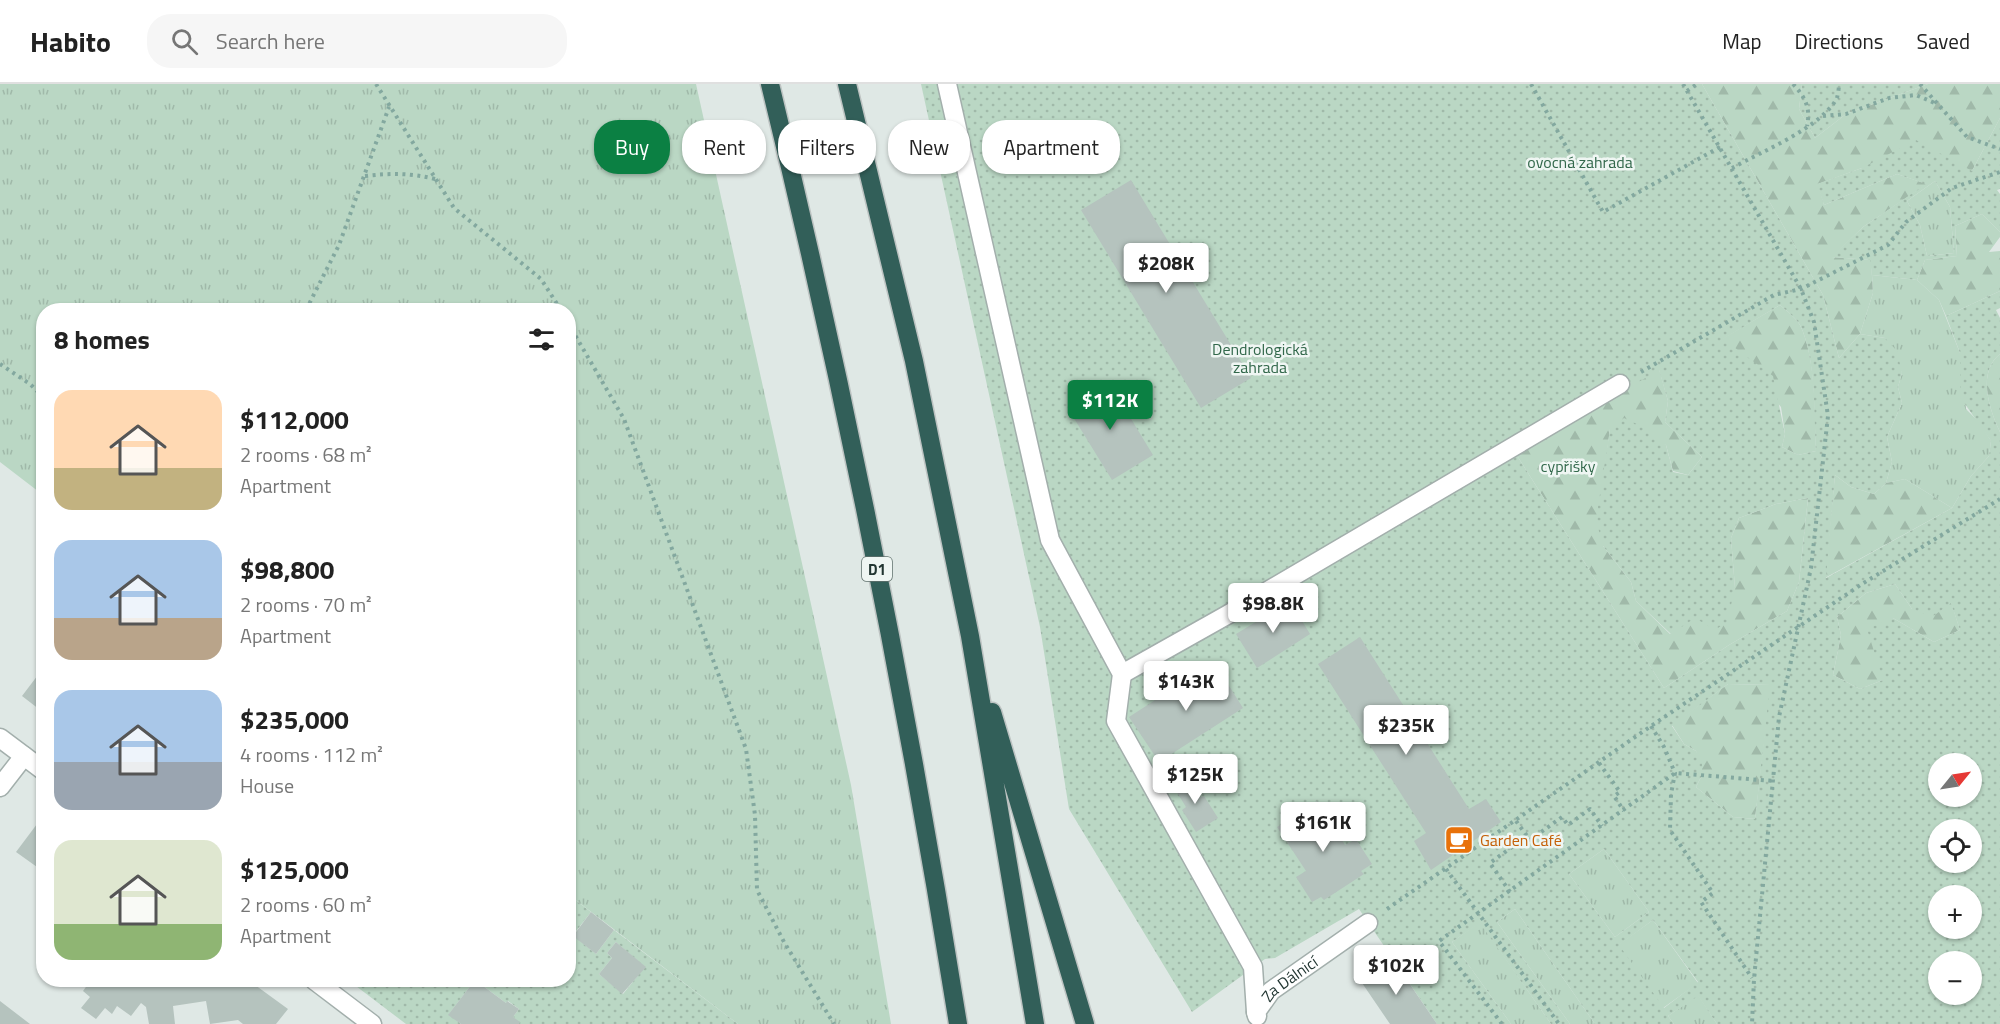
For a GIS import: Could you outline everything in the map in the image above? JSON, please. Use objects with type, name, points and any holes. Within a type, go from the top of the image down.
[{"type":"highway","name":"D1","points":[[770,84],[814,266],[899,678],[958,1024]]},
{"type":"highway","points":[[847,84],[914,361],[970,636],[1035,1024]]},
{"type":"highway","points":[[970,636],[1084,1024]]},
{"type":"street","points":[[947,84],[1050,540],[1122,674],[1116,721],[1253,967],[1257,1018]]},
{"type":"street","points":[[1122,674],[1227,615],[1620,384]]},
{"type":"street","points":[[0,738],[36,765]]},
{"type":"street","points":[[0,788],[24,756]]},
{"type":"street","name":"Za Dálnicí","points":[[1257,1018],[1271,992],[1368,923]]},
{"type":"street","points":[[320,987],[349,1018],[372,1024]]},
{"type":"path","points":[[376,84],[454,208],[542,279],[557,303]]},
{"type":"path","points":[[1531,84],[1603,212],[1720,147]]},
{"type":"path","points":[[1683,84],[1801,289],[1814,322],[1827,416],[1811,568],[1779,717],[1754,979],[1752,1024]]},
{"type":"path","points":[[1687,91],[1697,84]]},
{"type":"path","points":[[1793,84],[1806,98],[1809,117],[1806,127]]},
{"type":"path","points":[[1732,168],[1822,116],[1837,97],[1839,84]]},
{"type":"path","points":[[1920,84],[1968,136],[2000,149]]},
{"type":"path","points":[[1822,116],[1846,114],[1889,98],[1916,95],[1938,104]]},
{"type":"path","points":[[310,303],[339,245],[390,106]]},
{"type":"path","points":[[1620,384],[1774,295],[1801,289],[1888,245],[1906,222],[1952,188],[2000,172]]},
{"type":"path","points":[[365,176],[389,173],[416,174],[435,179]]},
{"type":"path","points":[[576,337],[624,419],[746,748],[755,815],[757,890],[784,942],[834,1024]]},
{"type":"path","points":[[0,364],[36,390]]},
{"type":"path","points":[[1368,923],[1651,726],[1862,584],[2000,500]]},
{"type":"path","points":[[1651,726],[1676,773],[1671,794],[1670,830],[1713,893],[1701,902],[1754,979]]},
{"type":"path","points":[[1599,763],[1620,792],[1614,796],[1624,811]]},
{"type":"path","points":[[1502,1024],[1438,941],[1480,914],[1676,773],[1773,781]]},
{"type":"path","points":[[1516,821],[1530,840],[1562,817],[1568,825],[1590,809],[1602,826]]},
{"type":"path","points":[[1510,892],[1490,863],[1527,836]]},
{"type":"path","points":[[1446,869],[1558,1024]]},
{"type":"green space","points":[[0,84],[696,84],[704,120],[682,120],[682,174],[716,174],[851,785],[891,1024],[738,1024],[576,900],[576,303],[36,303],[36,490],[0,462]]},
{"type":"green space","name":"Dendrologická zahrada","points":[[921,84],[1702,84],[1823,295],[1839,358],[1860,334],[1885,338],[1897,351],[1902,373],[1898,387],[1902,403],[1887,437],[1892,462],[1886,483],[1874,494],[1851,487],[1835,475],[1826,578],[1952,508],[1971,476],[1989,456],[1991,441],[1960,397],[1960,353],[1946,316],[2000,291],[2000,308],[1996,310],[2000,318],[2000,354],[1989,371],[1987,391],[1992,413],[2000,432],[2000,1024],[1717,1024],[1698,996],[1668,1016],[1674,1024],[1595,1024],[1515,909],[1497,922],[1570,1024],[1551,1024],[1480,923],[1452,942],[1511,1024],[1437,1024],[1359,909],[1275,958],[1265,959],[1192,1012],[1069,809],[1040,627],[941,174],[970,174],[970,120],[929,120]],"holes":[[[1780,305],[1794,317],[1805,338],[1812,369],[1816,451],[1798,455],[1782,447],[1785,434],[1773,376],[1723,339]],[[1659,370],[1668,401],[1665,422],[1702,457],[1688,475],[1673,472],[1666,445],[1639,425],[1624,418],[1610,429],[1596,520],[1603,546],[1631,582],[1636,601],[1671,634],[1695,618],[1715,630],[1727,622],[1735,588],[1731,538],[1739,518],[1776,504],[1808,498],[1799,582],[1787,611],[1729,645],[1664,688],[1516,454]],[[1895,584],[1912,609],[1932,617],[1951,603],[1960,630],[1934,642],[1893,618],[1867,629],[1883,680],[1860,689],[1833,675],[1841,635],[1837,617],[1866,593]],[[1728,684],[1770,685],[1755,819],[1733,817],[1696,787],[1702,775],[1702,762],[1696,751],[1684,744],[1672,726]],[[1604,849],[1649,912],[1615,937],[1569,874]],[[1653,920],[1698,982],[1664,1008],[1619,945]]]},
{"type":"green space","points":[[1702,84],[1802,84],[1799,109],[1815,138],[1846,114],[1928,84],[2000,84],[2000,118],[1972,171],[1862,168],[1818,184],[1824,205],[1897,174],[1927,184],[1863,227],[1832,257],[1871,260],[1873,293],[1860,334],[1839,358],[1823,295]]},
{"type":"green space","points":[[1802,84],[1928,84],[1846,114],[1815,138],[1799,109]]},
{"type":"green space","points":[[2000,118],[2000,189],[1997,190],[2000,194],[2000,232],[1982,214],[1955,226],[1957,256],[1925,260],[1917,280],[1872,275],[1870,260],[1831,257],[1863,227],[1926,184],[1897,174],[1824,205],[1817,184],[1862,168],[1916,140],[1972,171]],"holes":[[[1935,181],[1950,207],[1954,253],[1927,256],[1920,225],[1907,201]]]},
{"type":"green space","points":[[1935,181],[1950,207],[1954,253],[1927,256],[1920,225],[1907,201]]},
{"type":"green space","points":[[1982,214],[2000,232],[2000,237],[1989,252],[2000,251],[2000,291],[1946,316],[1939,300],[1917,280],[1925,260],[1957,256],[1955,226]]},
{"type":"green space","points":[[1872,275],[1917,280],[1939,300],[1960,353],[1966,409],[1980,423],[1991,441],[1989,456],[1971,476],[1952,508],[1905,479],[1886,483],[1892,462],[1887,437],[1902,403],[1898,387],[1902,373],[1885,338],[1860,334],[1873,293]]},
{"type":"green space","points":[[1780,305],[1800,325],[1812,369],[1816,451],[1798,455],[1782,447],[1785,434],[1781,407],[1722,339]]},
{"type":"green space","points":[[2000,354],[2000,432],[1989,402],[1987,381],[1993,362]]},
{"type":"green space","name":"cypřišky","points":[[1659,369],[1668,401],[1665,422],[1702,457],[1688,475],[1673,471],[1666,445],[1610,429],[1604,474],[1603,546],[1631,582],[1636,601],[1670,634],[1735,588],[1731,538],[1739,518],[1776,504],[1808,498],[1799,582],[1787,611],[1729,645],[1664,688],[1516,454]]},
{"type":"green space","points":[[1835,475],[1851,487],[1874,494],[1886,483],[1905,479],[1952,508],[1825,578]]},
{"type":"green space","points":[[1895,584],[1912,609],[1951,602],[1960,630],[1934,642],[1893,618],[1883,680],[1860,689],[1833,675],[1841,635],[1837,617],[1866,593]]},
{"type":"green space","points":[[1728,684],[1771,685],[1755,819],[1733,817],[1696,787],[1702,775],[1696,751],[1684,744],[1672,725]]},
{"type":"green space","points":[[1604,849],[1649,912],[1615,937],[1569,874]]},
{"type":"green space","points":[[576,900],[591,912],[576,931]]},
{"type":"green space","points":[[1515,909],[1595,1024],[1570,1024],[1497,922]]},
{"type":"green space","points":[[1653,920],[1698,983],[1663,1008],[1618,945]]},
{"type":"green space","points":[[1480,922],[1551,1024],[1511,1024],[1452,942]]},
{"type":"green space","points":[[614,930],[738,1024],[519,1024],[513,1017],[519,1009],[508,1001],[506,1003],[484,987],[576,987],[576,937],[596,954]],"holes":[[[616,942],[645,967],[623,994],[599,974],[612,958],[607,953]]]},
{"type":"green space","points":[[357,987],[470,987],[449,1014],[461,1024],[406,1024]]},
{"type":"green space","points":[[1698,995],[1717,1024],[1674,1024],[1668,1016]]},
{"type":"building","points":[[1131,180],[1251,378],[1201,408],[1081,210]]},
{"type":"building","points":[[1108,381],[1153,455],[1112,480],[1067,407]]},
{"type":"building","points":[[1290,601],[1310,634],[1257,668],[1236,634]]},
{"type":"building","points":[[1360,637],[1469,809],[1486,799],[1501,822],[1431,870],[1414,841],[1426,833],[1318,664]]},
{"type":"building","points":[[1214,662],[1243,708],[1159,762],[1129,717]]},
{"type":"building","points":[[36,678],[36,707],[22,696]]},
{"type":"building","points":[[1188,777],[1218,818],[1196,832],[1182,810],[1186,807],[1173,786]]},
{"type":"building","points":[[1317,801],[1345,845],[1356,839],[1372,864],[1361,871],[1364,874],[1324,900],[1321,897],[1312,902],[1296,877],[1306,871],[1277,827]]},
{"type":"building","points":[[36,825],[36,866],[16,852]]},
{"type":"building","points":[[591,912],[614,930],[596,954],[576,938],[576,932]]},
{"type":"building","points":[[616,942],[646,967],[622,994],[599,974],[612,958],[607,953]]},
{"type":"building","points":[[1392,958],[1437,1024],[1390,1024],[1360,980]]},
{"type":"building","points":[[86,987],[258,987],[288,1009],[276,1024],[243,1024],[238,1020],[210,1024],[206,1001],[173,1006],[175,1024],[149,1024],[146,1007],[141,1003],[131,1016],[117,1006],[112,1014],[105,1008],[96,1019],[81,1008],[90,997],[83,991]]},
{"type":"building","points":[[470,987],[484,987],[506,1003],[507,1001],[519,1009],[513,1017],[520,1022],[519,1024],[461,1024],[448,1015]]},
{"type":"building","points":[[0,1001],[30,1024],[0,1024]]},
{"type":"place","name":"Garden Café","points":[[1459,840]]},
{"type":"park label","name":"ovocná zahrada","points":[[1580,162]]}]
